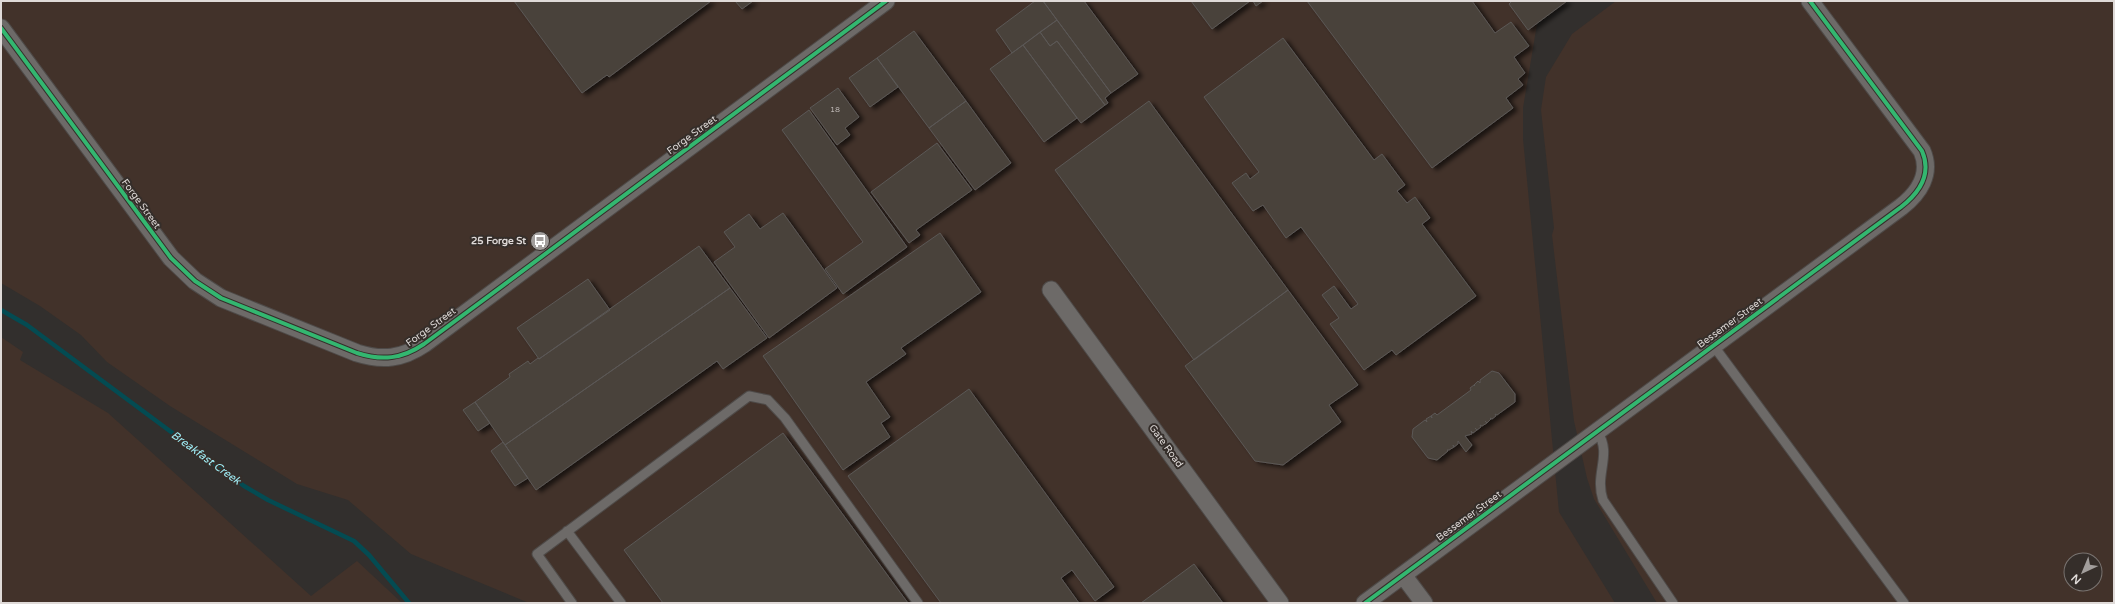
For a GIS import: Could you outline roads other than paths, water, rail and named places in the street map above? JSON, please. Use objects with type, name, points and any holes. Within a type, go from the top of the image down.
[{"type":"street","name":"Forge Street","points":[[1,28],[171,258],[188,276],[211,293],[235,305],[357,353],[373,358],[386,359],[404,356],[424,344],[886,1]]},
{"type":"street","name":"Bessemer Street","points":[[1365,603],[1908,202],[1918,191],[1923,179],[1925,159],[1919,146],[1810,1]]},
{"type":"street","name":"Gate Road","points":[[1051,290],[1280,603]]},
{"type":"street","points":[[1403,575],[1424,603]]},
{"type":"lane","points":[[1713,345],[1904,603]]},
{"type":"lane","points":[[572,603],[537,554],[749,396],[768,400],[785,418],[918,603]]},
{"type":"lane","points":[[1597,431],[1605,450],[1599,484],[1603,500],[1673,603]]},
{"type":"lane","points":[[567,531],[621,603]]},
{"type":"waterway","name":"Breakfast Creek","points":[[1,310],[27,325],[244,486],[268,500],[354,541],[369,555],[409,603]]},
{"type":"place","name":"25 Forge St","points":[[540,241]]}]
